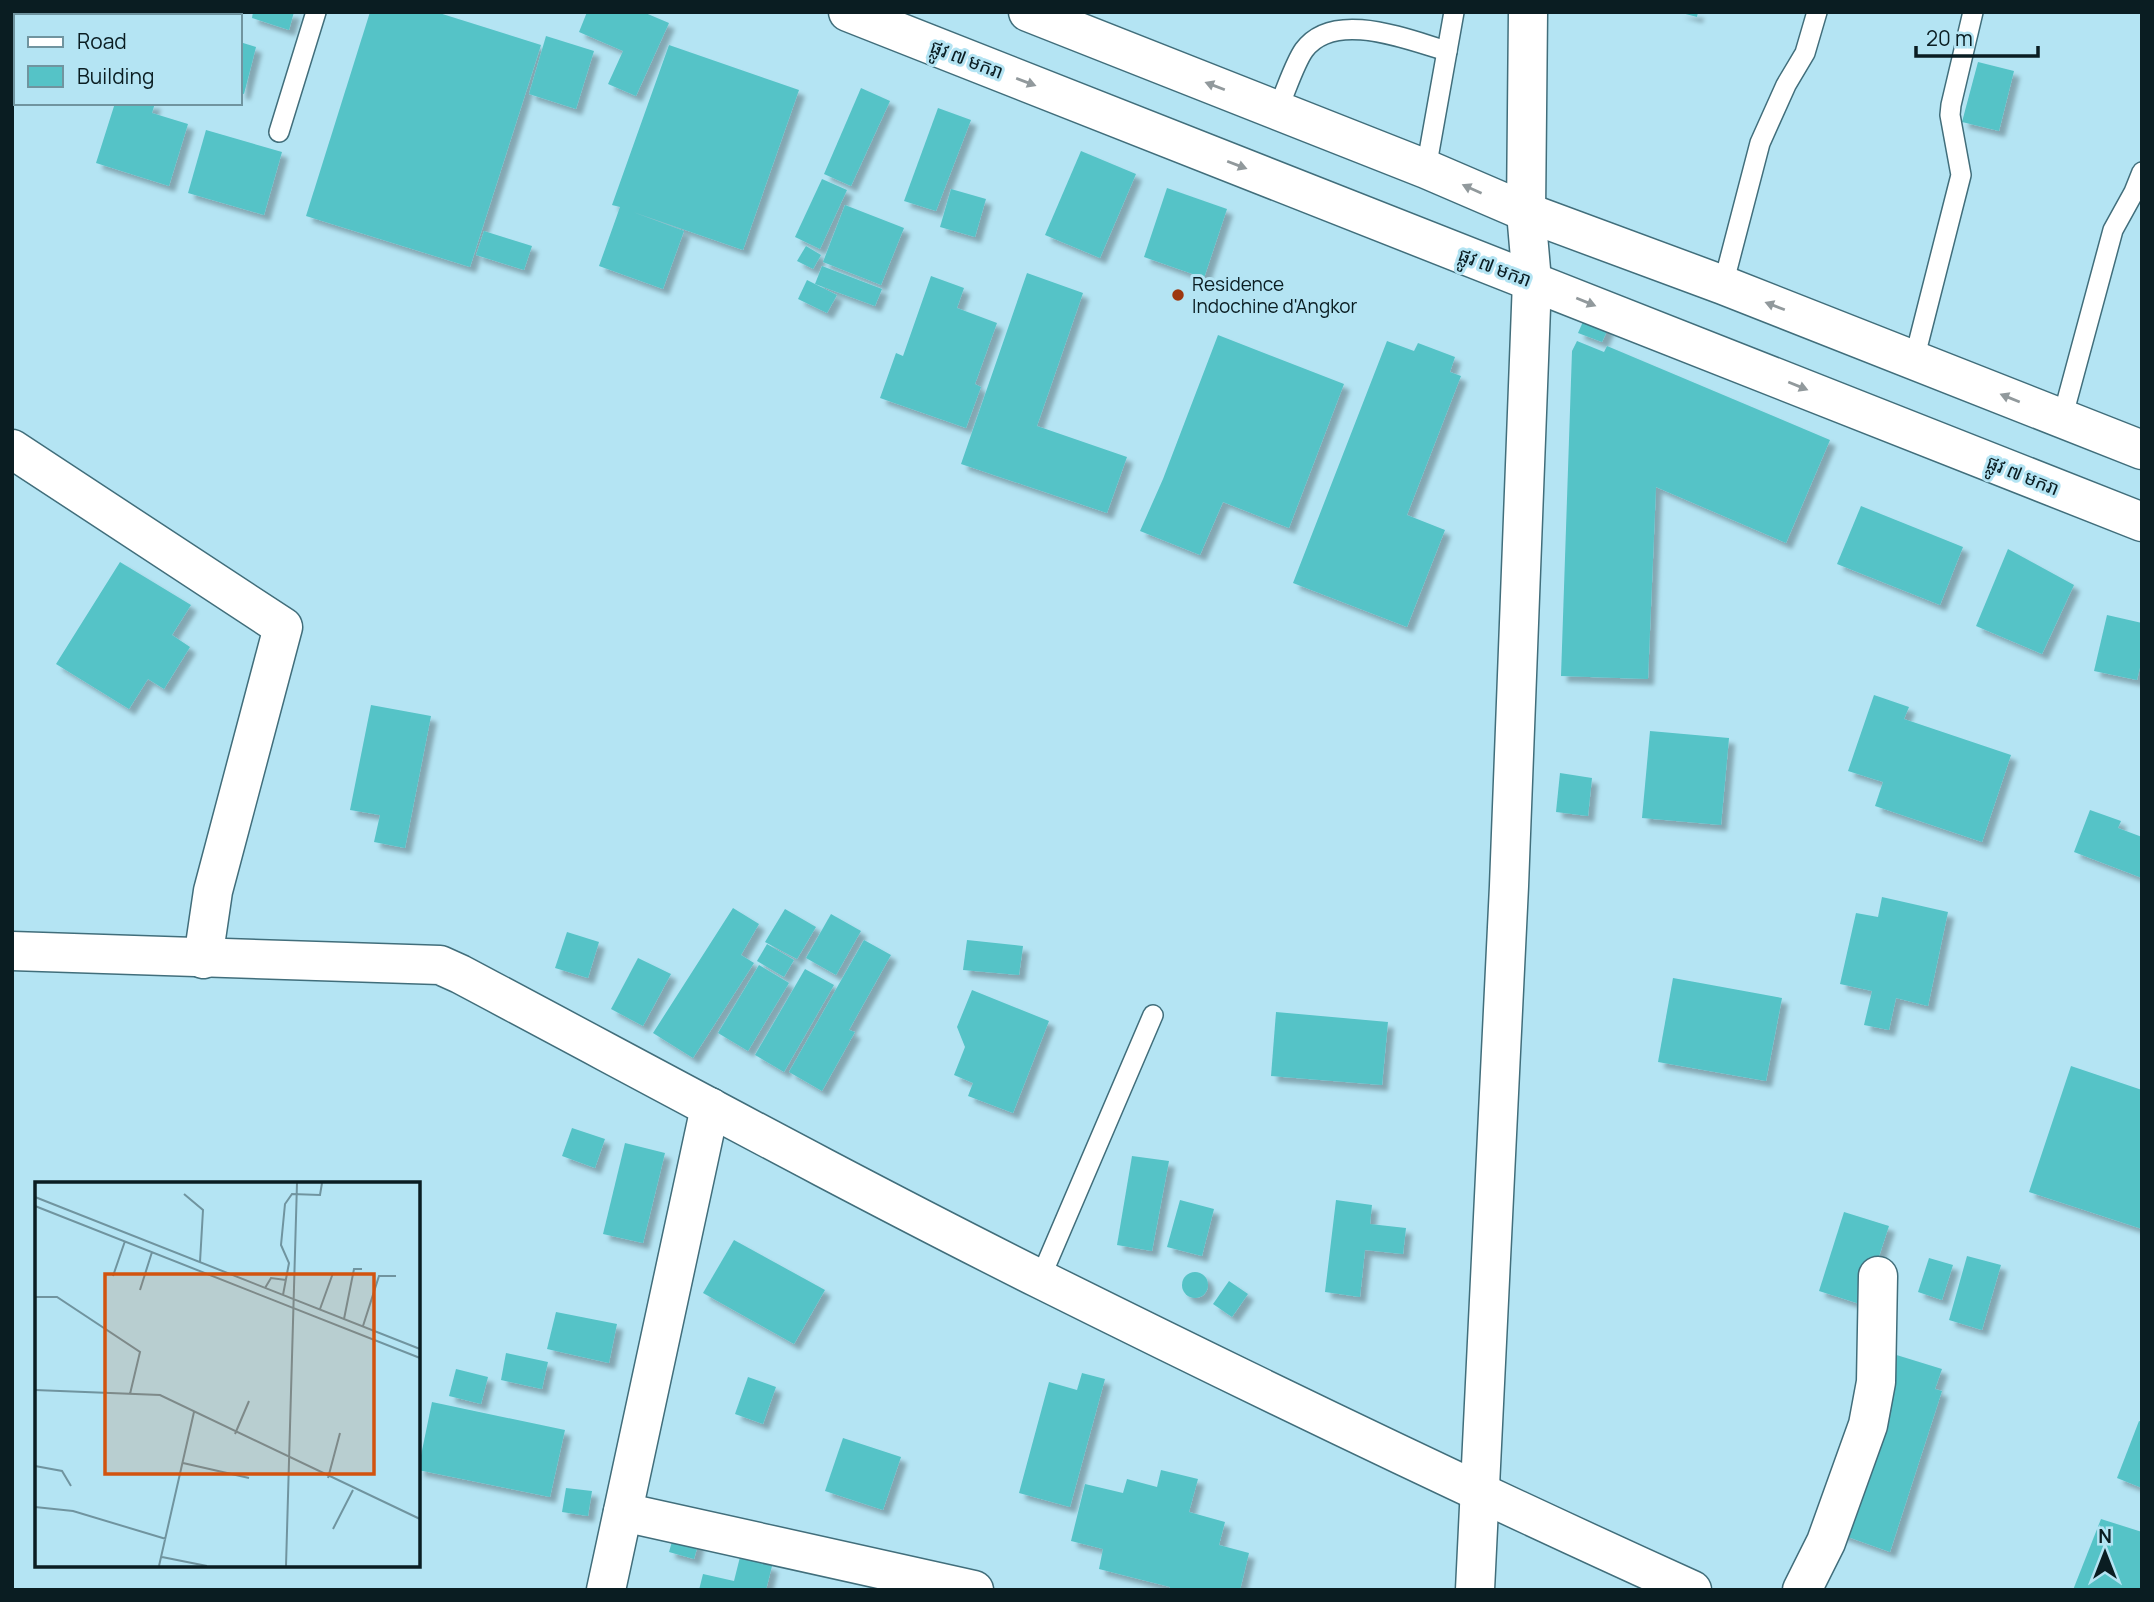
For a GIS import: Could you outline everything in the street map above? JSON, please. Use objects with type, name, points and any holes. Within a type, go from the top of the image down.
[{"type":"street","name":"ផ្លូវ ៧ មករា","points":[[848,12],[2142,522]]},
{"type":"street","points":[[1028,12],[1426,169],[1526,212],[1723,285],[2142,450]]},
{"type":"street","points":[[1475,1590],[1509,886],[1532,281],[1526,212],[1528,12]]},
{"type":"street","points":[[12,449],[283,627],[213,891],[203,959]]},
{"type":"street","points":[[12,951],[440,965],[1040,1279],[1478,1493],[1692,1590]]},
{"type":"street","points":[[606,1590],[710,1107]]},
{"type":"street","points":[[1802,1590],[1826,1542],[1868,1425],[1876,1382],[1878,1276]]},
{"type":"street","points":[[623,1512],[974,1590]]},
{"type":"lane","points":[[279,132],[316,12]]},
{"type":"lane","points":[[1426,169],[1454,12]]},
{"type":"lane","points":[[1723,285],[1760,143],[1786,85],[1805,53],[1817,12]]},
{"type":"lane","points":[[1914,360],[1961,175],[1950,115],[1973,12]]},
{"type":"lane","points":[[1278,110],[1304,49],[1328,31],[1366,30],[1447,51]]},
{"type":"lane","points":[[2062,419],[2112,230],[2142,172]]},
{"type":"lane","points":[[1040,1279],[1153,1014]]},
{"type":"building","points":[[12,12],[26,12],[14,14],[14,22]]},
{"type":"building","points":[[151,12],[184,12],[184,14]]},
{"type":"building","points":[[253,12],[294,12],[289,30],[252,18]]},
{"type":"building","points":[[370,12],[436,12],[541,45],[470,267],[306,216]]},
{"type":"building","points":[[587,12],[643,12],[669,23],[636,96],[608,84],[623,51],[579,32]]},
{"type":"building","points":[[1678,12],[1698,12],[1697,17]]},
{"type":"building","points":[[546,36],[594,51],[576,109],[529,94]]},
{"type":"building","points":[[242,43],[256,47],[242,94]]},
{"type":"building","points":[[669,45],[799,90],[743,250],[633,212],[684,231],[663,289],[599,266],[620,207],[612,205]]},
{"type":"building","points":[[1978,62],[2014,71],[1999,131],[1962,122]]},
{"type":"building","points":[[861,88],[890,101],[851,186],[824,174]]},
{"type":"building","points":[[114,105],[154,105],[152,113],[188,124],[169,186],[96,163]]},
{"type":"building","points":[[938,108],[971,120],[936,211],[904,201]]},
{"type":"building","points":[[206,130],[282,152],[264,215],[188,193]]},
{"type":"building","points":[[1081,151],[1136,174],[1100,258],[1045,235]]},
{"type":"building","points":[[822,179],[847,190],[820,249],[795,237]]},
{"type":"building","points":[[1167,188],[1227,209],[1204,278],[1144,257]]},
{"type":"building","points":[[951,189],[986,199],[975,237],[940,227]]},
{"type":"building","points":[[845,205],[904,228],[881,285],[823,262]]},
{"type":"building","points":[[484,231],[532,246],[524,270],[476,255]]},
{"type":"building","points":[[806,246],[821,255],[813,269],[797,261]]},
{"type":"building","points":[[822,266],[882,289],[875,306],[815,284]]},
{"type":"building","points":[[1027,273],[1083,293],[1037,426],[1127,457],[1107,513],[961,464]]},
{"type":"building","points":[[931,276],[964,288],[957,308],[997,323],[975,384],[981,387],[966,428],[880,398],[896,353],[903,356]]},
{"type":"building","points":[[807,280],[837,295],[827,313],[798,299]]},
{"type":"building","points":[[1588,310],[1612,320],[1602,342],[1578,333]]},
{"type":"building","points":[[1218,335],[1344,384],[1289,528],[1223,502],[1200,555],[1140,531],[1163,479]]},
{"type":"building","points":[[1387,341],[1414,351],[1418,343],[1455,357],[1450,372],[1461,376],[1407,515],[1445,530],[1407,627],[1293,583]]},
{"type":"building","points":[[1577,341],[1604,352],[1607,346],[1830,440],[1786,543],[1656,487],[1648,679],[1561,676],[1572,351]]},
{"type":"building","points":[[1861,506],[1963,547],[1940,605],[1837,564]]},
{"type":"building","points":[[2008,549],[2074,585],[2042,654],[1976,626]]},
{"type":"building","points":[[120,562],[191,605],[172,635],[190,647],[164,689],[148,679],[129,709],[56,664]]},
{"type":"building","points":[[2107,615],[2142,623],[2142,659],[2137,680],[2094,671]]},
{"type":"building","points":[[1874,695],[1909,707],[1904,719],[2011,755],[1982,842],[1875,806],[1883,782],[1848,771]]},
{"type":"building","points":[[371,705],[431,716],[405,848],[374,842],[380,815],[350,810]]},
{"type":"building","points":[[1650,731],[1729,738],[1721,825],[1642,818]]},
{"type":"building","points":[[1560,773],[1592,778],[1588,816],[1556,812]]},
{"type":"building","points":[[2090,810],[2121,821],[2118,828],[2142,837],[2142,878],[2074,852]]},
{"type":"building","points":[[1882,897],[1948,912],[1928,1006],[1896,998],[1889,1030],[1864,1025],[1872,991],[1840,984],[1856,913],[1878,917]]},
{"type":"building","points":[[733,908],[759,924],[741,955],[754,963],[693,1058],[653,1033]]},
{"type":"building","points":[[785,909],[816,927],[797,959],[765,942]]},
{"type":"building","points":[[831,914],[861,931],[836,975],[806,958]]},
{"type":"building","points":[[567,932],[599,942],[588,978],[555,968]]},
{"type":"building","points":[[864,940],[891,955],[849,1030],[855,1032],[822,1091],[789,1072]]},
{"type":"building","points":[[967,940],[1023,946],[1019,975],[963,970]]},
{"type":"building","points":[[767,944],[794,960],[784,977],[757,961]]},
{"type":"building","points":[[638,958],[671,974],[643,1026],[611,1009]]},
{"type":"building","points":[[759,965],[789,983],[748,1051],[718,1033]]},
{"type":"building","points":[[805,969],[834,985],[784,1072],[755,1055]]},
{"type":"building","points":[[1673,978],[1782,998],[1766,1081],[1658,1062]]},
{"type":"building","points":[[972,990],[1049,1021],[1013,1113],[968,1096],[973,1083],[954,1075],[965,1047],[957,1027]]},
{"type":"building","points":[[1276,1012],[1388,1022],[1382,1085],[1271,1076]]},
{"type":"building","points":[[2071,1066],[2142,1090],[2142,1229],[2029,1192]]},
{"type":"building","points":[[572,1128],[605,1139],[595,1168],[562,1156]]},
{"type":"building","points":[[625,1143],[665,1153],[643,1243],[603,1234]]},
{"type":"building","points":[[1132,1156],[1169,1161],[1152,1251],[1117,1245]]},
{"type":"building","points":[[1180,1200],[1214,1209],[1202,1256],[1167,1247]]},
{"type":"building","points":[[1336,1200],[1372,1205],[1370,1224],[1406,1228],[1403,1254],[1365,1250],[1360,1297],[1325,1292]]},
{"type":"building","points":[[1844,1212],[1889,1226],[1863,1305],[1819,1291]]},
{"type":"building","points":[[734,1240],[825,1290],[794,1344],[703,1293]]},
{"type":"building","points":[[1967,1256],[2001,1265],[1982,1330],[1949,1320]]},
{"type":"building","points":[[1929,1258],[1953,1265],[1942,1300],[1918,1292]]},
{"type":"building","points":[[1195,1272],[1204,1276],[1208,1285],[1204,1294],[1195,1298],[1186,1294],[1182,1285],[1186,1276]]},
{"type":"building","points":[[1229,1281],[1248,1294],[1232,1317],[1213,1304]]},
{"type":"building","points":[[556,1312],[617,1324],[609,1363],[547,1349]]},
{"type":"building","points":[[506,1353],[548,1362],[542,1389],[501,1380]]},
{"type":"building","points":[[1890,1353],[1942,1369],[1935,1389],[1942,1391],[1890,1552],[1834,1532]]},
{"type":"building","points":[[456,1369],[488,1377],[481,1404],[449,1396]]},
{"type":"building","points":[[1082,1373],[1105,1379],[1070,1507],[1019,1493],[1049,1382],[1077,1390]]},
{"type":"building","points":[[748,1377],[776,1387],[763,1424],[735,1414]]},
{"type":"building","points":[[432,1402],[565,1430],[550,1497],[420,1470]]},
{"type":"building","points":[[2139,1421],[2142,1422],[2142,1488],[2117,1478]]},
{"type":"building","points":[[843,1438],[901,1457],[883,1510],[825,1491]]},
{"type":"building","points":[[1161,1470],[1198,1479],[1189,1512],[1225,1522],[1219,1545],[1249,1553],[1240,1590],[1169,1590],[1170,1587],[1099,1569],[1103,1549],[1071,1541],[1085,1484],[1123,1493],[1127,1479],[1157,1487]]},
{"type":"building","points":[[566,1488],[592,1491],[588,1516],[562,1512]]},
{"type":"building","points":[[2101,1519],[2142,1532],[2142,1590],[2073,1590]]},
{"type":"building","points":[[677,1524],[702,1531],[694,1559],[669,1552]]},
{"type":"building","points":[[740,1557],[772,1566],[766,1590],[699,1590],[703,1574],[734,1581]]},
{"type":"place","name":"Residence Indochine d'Angkor","points":[[1178,295]]}]
